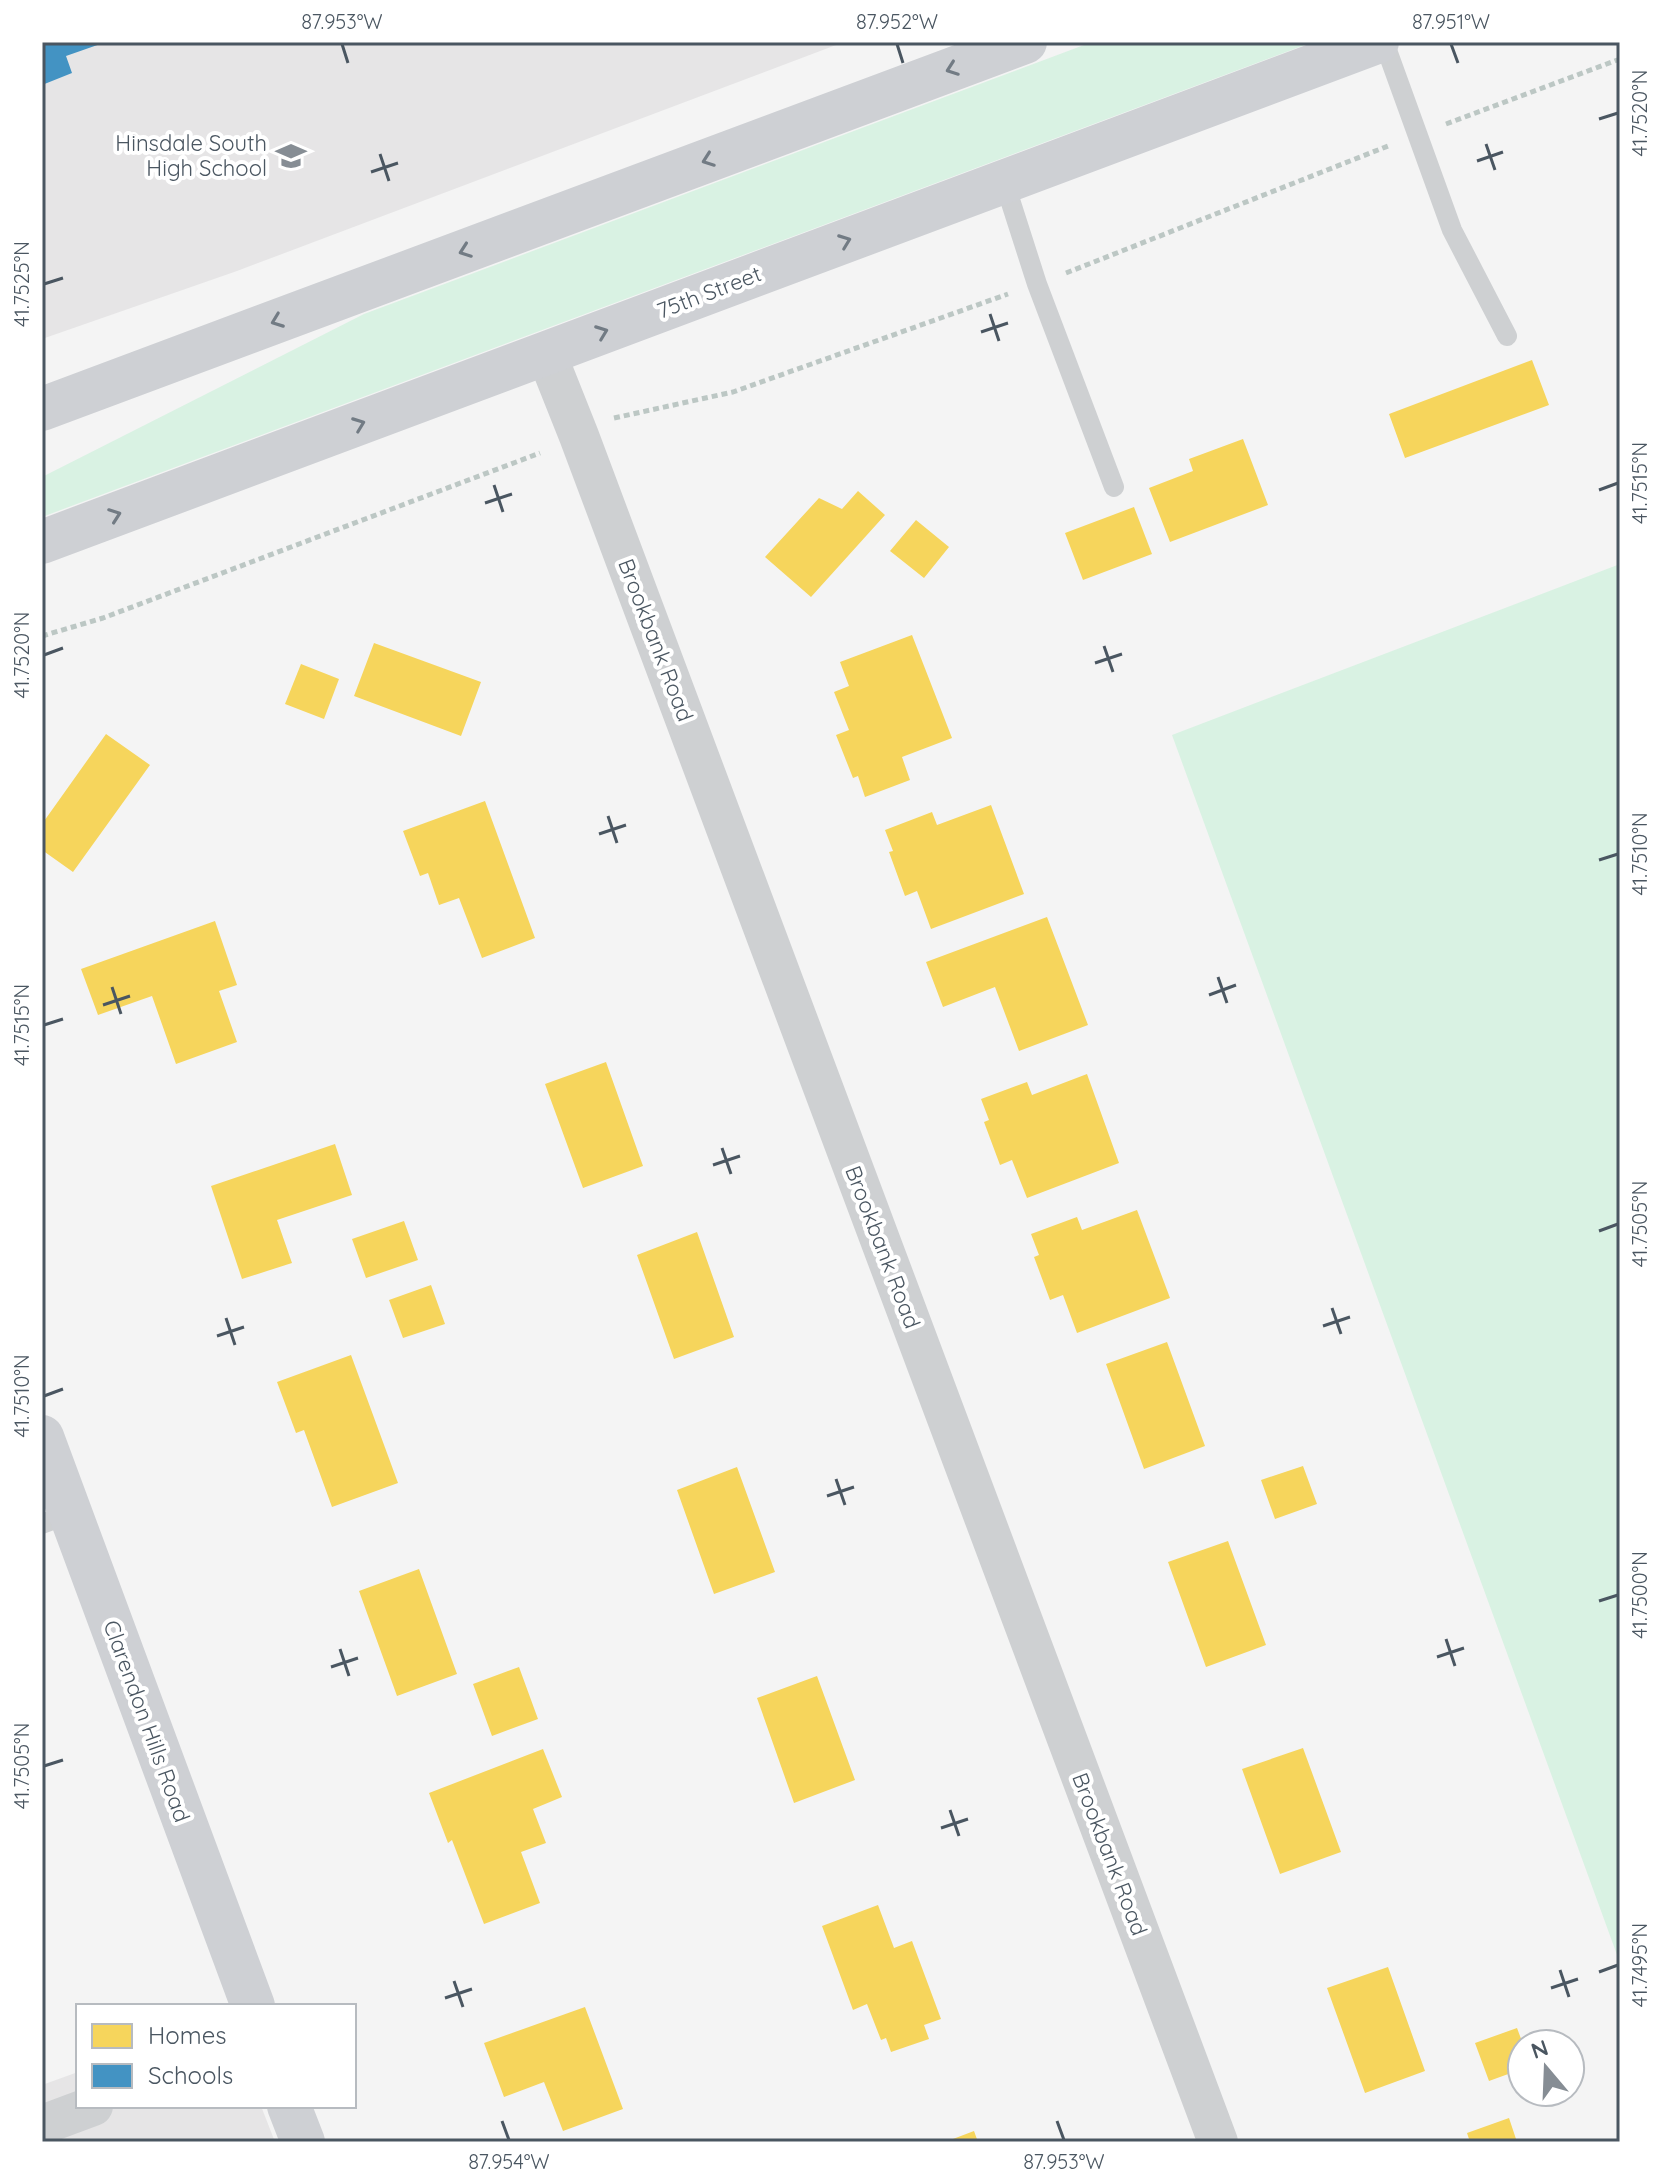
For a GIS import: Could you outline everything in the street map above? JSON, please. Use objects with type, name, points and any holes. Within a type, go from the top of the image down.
[{"type":"main road","points":[[42,409],[1025,42]]},
{"type":"main road","name":"75th Street","points":[[42,542],[1377,42]]},
{"type":"main road","name":"Clarendon Hills Road","points":[[42,1437],[56,1519],[252,2004]]},
{"type":"main road","points":[[290,2108],[303,2142]]},
{"type":"street","name":"Brookbank Road","points":[[546,353],[1218,2142]]},
{"type":"street","points":[[42,2125],[88,2108]]},
{"type":"lane","points":[[1384,42],[1452,230],[1507,336]]},
{"type":"lane","points":[[1004,181],[1037,284],[1114,487]]},
{"type":"path","points":[[42,636],[103,618],[542,452],[579,436],[602,420],[733,392],[1037,284],[1620,59]]},
{"type":"shaded area","name":"Hinsdale South High School","points":[[42,42],[844,42],[237,271],[42,339]]},
{"type":"shaded area","points":[[76,2073],[76,2108],[262,2108],[275,2142],[42,2142],[42,2085]]},
{"type":"green space","points":[[1092,42],[1313,42],[42,517],[42,477],[364,314]]},
{"type":"green space","points":[[1620,564],[1620,1963],[1172,735]]},
{"type":"building: Homes","points":[[1532,360],[1549,405],[1405,458],[1389,414]]},
{"type":"building: Homes","points":[[1243,439],[1268,505],[1170,542],[1149,488],[1193,471],[1189,459]]},
{"type":"building: Homes","points":[[858,491],[885,515],[811,597],[765,557],[819,498],[842,509]]},
{"type":"building: Homes","points":[[1134,507],[1152,554],[1083,580],[1065,533]]},
{"type":"building: Homes","points":[[916,520],[949,547],[924,578],[890,551]]},
{"type":"building: Homes","points":[[912,635],[952,738],[902,757],[910,780],[865,797],[858,776],[853,778],[836,735],[849,730],[834,692],[849,686],[840,662]]},
{"type":"building: Homes","points":[[374,643],[481,682],[461,736],[354,696]]},
{"type":"building: Homes","points":[[301,664],[339,679],[324,719],[285,704]]},
{"type":"building: Homes","points":[[106,734],[150,765],[73,872],[42,850],[42,824]]},
{"type":"building: Homes","points":[[485,801],[535,938],[482,958],[459,898],[439,905],[428,873],[420,876],[403,831]]},
{"type":"building: Homes","points":[[991,805],[1024,894],[931,929],[917,891],[905,896],[889,852],[893,851],[885,830],[932,812],[937,825]]},
{"type":"building: Homes","points":[[1047,917],[1088,1025],[1019,1051],[995,987],[943,1007],[926,962]]},
{"type":"building: Homes","points":[[215,921],[237,985],[219,991],[237,1042],[176,1064],[152,996],[98,1015],[81,969]]},
{"type":"building: Homes","points":[[606,1062],[643,1166],[583,1188],[545,1084]]},
{"type":"building: Homes","points":[[1087,1074],[1119,1163],[1027,1198],[1012,1160],[1000,1165],[984,1122],[989,1120],[981,1099],[1027,1082],[1032,1095]]},
{"type":"building: Homes","points":[[335,1144],[352,1195],[277,1220],[292,1263],[242,1279],[211,1186]]},
{"type":"building: Homes","points":[[1137,1210],[1170,1298],[1077,1333],[1063,1295],[1050,1300],[1034,1257],[1039,1255],[1031,1234],[1077,1217],[1082,1230]]},
{"type":"building: Homes","points":[[404,1221],[418,1260],[366,1278],[352,1239]]},
{"type":"building: Homes","points":[[697,1232],[734,1337],[674,1359],[637,1255]]},
{"type":"building: Homes","points":[[431,1285],[445,1324],[403,1338],[389,1300]]},
{"type":"building: Homes","points":[[1167,1342],[1205,1446],[1144,1469],[1106,1364]]},
{"type":"building: Homes","points":[[351,1355],[398,1483],[332,1507],[304,1430],[296,1433],[277,1382]]},
{"type":"building: Homes","points":[[1303,1466],[1317,1504],[1275,1519],[1261,1480]]},
{"type":"building: Homes","points":[[737,1467],[775,1572],[714,1594],[677,1490]]},
{"type":"building: Homes","points":[[1228,1541],[1266,1645],[1206,1667],[1168,1562]]},
{"type":"building: Homes","points":[[419,1569],[457,1674],[397,1696],[359,1591]]},
{"type":"building: Homes","points":[[519,1667],[538,1719],[492,1736],[473,1684]]},
{"type":"building: Homes","points":[[817,1676],[855,1780],[794,1803],[757,1698]]},
{"type":"building: Homes","points":[[1303,1748],[1341,1852],[1280,1874],[1242,1769]]},
{"type":"building: Homes","points":[[543,1749],[562,1797],[533,1809],[546,1843],[521,1852],[540,1903],[484,1924],[452,1840],[448,1843],[429,1793]]},
{"type":"building: Homes","points":[[878,1905],[894,1948],[912,1941],[941,2019],[924,2025],[929,2039],[891,2052],[886,2038],[881,2040],[867,2004],[853,2010],[822,1926]]},
{"type":"building: Homes","points":[[1388,1967],[1425,2071],[1365,2093],[1327,1988]]},
{"type":"building: Homes","points":[[585,2007],[623,2109],[563,2131],[544,2082],[504,2097],[484,2043]]},
{"type":"building: Homes","points":[[1506,2032],[1506,2075],[1489,2081],[1475,2043]]},
{"type":"building: Homes","points":[[1509,2118],[1517,2142],[1470,2142],[1467,2133]]},
{"type":"building: Homes","points":[[974,2131],[978,2142],[945,2142]]},
{"type":"building: Schools","points":[[42,42],[106,42],[66,56],[72,73],[42,85]]},
{"type":"place","name":"Hinsdale South High School","points":[[291,156]]}]
